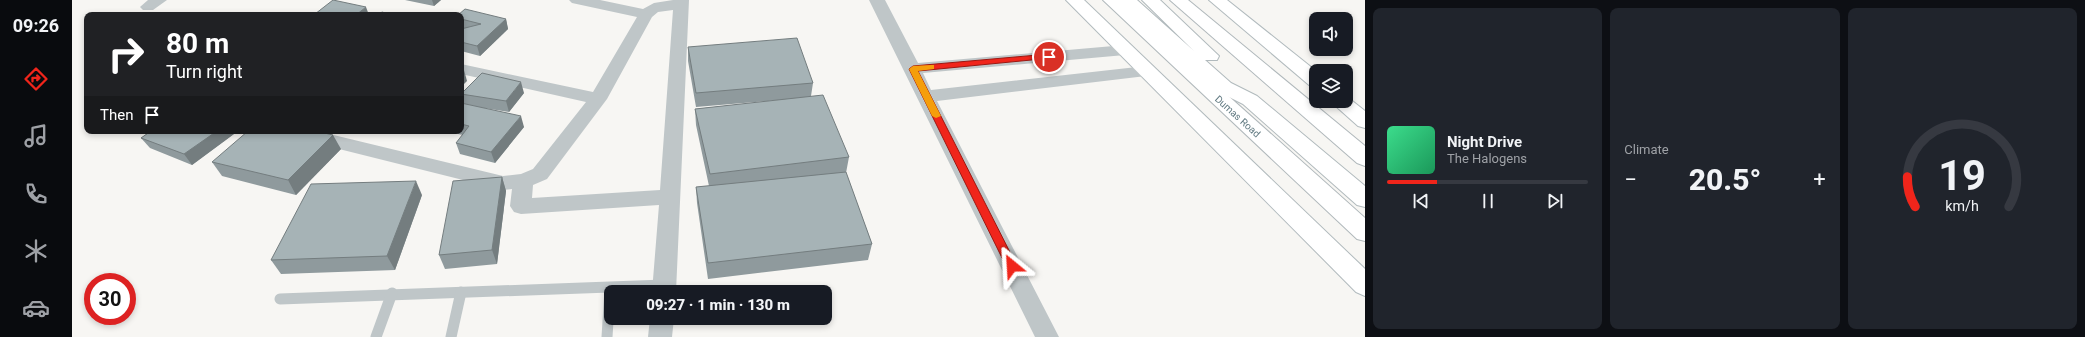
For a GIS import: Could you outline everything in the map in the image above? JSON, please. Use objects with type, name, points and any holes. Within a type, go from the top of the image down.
[{"type":"main road","points":[[1074,0],[1365,285]]},
{"type":"main road","name":"Dumas Road","points":[[1111,0],[1365,232]]},
{"type":"main road","points":[[1126,0],[1142,16],[1224,88],[1250,100],[1365,199]]},
{"type":"main road","points":[[1150,0],[1241,84],[1250,100]]},
{"type":"main road","points":[[1178,0],[1365,158]]},
{"type":"main road","points":[[1217,0],[1309,75]]},
{"type":"main road","points":[[1349,108],[1365,121]]},
{"type":"street","points":[[577,0],[646,14]]},
{"type":"street","points":[[878,0],[1047,337]]},
{"type":"street","points":[[303,134],[503,183],[524,181],[540,174],[598,99],[646,14],[654,8],[680,3],[664,285]]},
{"type":"street","points":[[913,69],[1124,50]]},
{"type":"street","points":[[464,70],[598,99]]},
{"type":"street","points":[[927,96],[1146,71]]},
{"type":"street","points":[[524,181],[520,206],[669,197]]},
{"type":"street","points":[[660,337],[661,325]]},
{"type":"lane","points":[[280,299],[392,293],[604,289]]},
{"type":"lane","points":[[451,337],[461,292]]},
{"type":"lane","points":[[376,337],[392,293]]},
{"type":"lane","points":[[608,325],[608,337]]},
{"type":"building","points":[[333,0],[366,7],[360,12],[318,12]]},
{"type":"building","points":[[465,9],[506,19],[477,46],[464,43],[464,28],[481,24],[464,20],[464,12],[462,12]]},
{"type":"building","points":[[797,38],[813,83],[696,93],[688,47]]},
{"type":"building","points":[[482,73],[521,82],[506,101],[464,94],[464,91]]},
{"type":"building","points":[[823,95],[849,157],[710,174],[695,109]]},
{"type":"building","points":[[464,104],[521,116],[491,152],[456,143],[469,126],[464,125]]},
{"type":"building","points":[[147,134],[213,134],[184,154],[141,138]]},
{"type":"building","points":[[245,134],[333,135],[288,180],[212,162]]},
{"type":"building","points":[[846,172],[872,244],[708,263],[696,187]]},
{"type":"building","points":[[502,177],[492,250],[439,255],[453,181]]},
{"type":"building","points":[[416,181],[387,256],[271,260],[311,184]]},
{"type":"slow traffic","points":[[931,67],[913,69],[936,116]]},
{"type":"route","points":[[1012,266],[913,69],[1049,57]]}]
